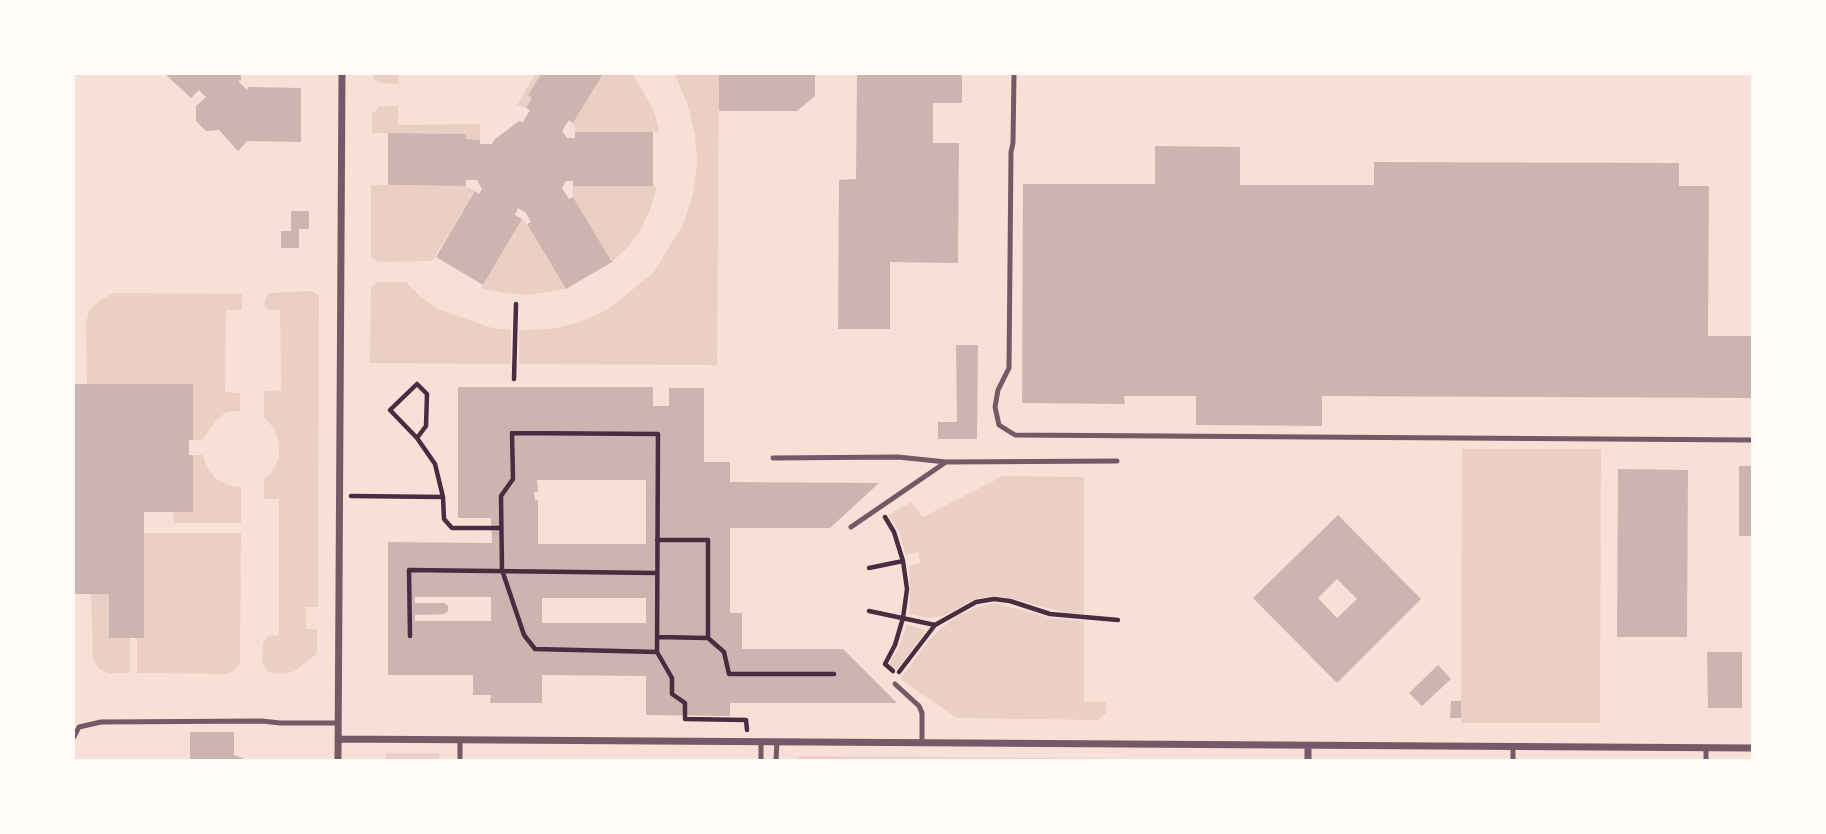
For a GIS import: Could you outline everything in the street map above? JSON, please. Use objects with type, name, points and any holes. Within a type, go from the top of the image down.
[{"type":"street","points":[[338,761],[342,74]]},
{"type":"street","points":[[338,739],[1752,748]]},
{"type":"street","points":[[1308,746],[1308,761]]},
{"type":"lane","points":[[1014,74],[1009,368],[998,390],[995,407],[999,425],[1015,435],[1752,440]]},
{"type":"lane","points":[[774,458],[898,457],[946,462],[1117,461]]},
{"type":"lane","points":[[851,527],[946,462]]},
{"type":"lane","points":[[895,684],[919,706],[922,713],[922,743]]},
{"type":"lane","points":[[74,737],[79,727],[101,722],[338,723]]},
{"type":"lane","points":[[460,740],[460,761]]},
{"type":"lane","points":[[761,742],[761,761]]},
{"type":"lane","points":[[776,761],[777,742]]},
{"type":"lane","points":[[1513,747],[1513,761]]},
{"type":"lane","points":[[1706,748],[1706,761]]},
{"type":"path","points":[[514,379],[516,304]]},
{"type":"path","points":[[417,438],[426,426],[426,394],[416,384],[390,410],[417,438],[435,464],[443,497],[444,519],[452,528],[501,528]]},
{"type":"path","points":[[657,652],[535,649],[524,635],[502,570],[501,496],[513,479],[512,433],[658,434],[657,652],[672,678],[672,694],[685,703],[685,719],[746,720],[748,742]]},
{"type":"path","points":[[339,495],[443,497]]},
{"type":"path","points":[[880,508],[894,532],[903,561],[906,589],[903,618],[895,645],[885,664],[897,675],[935,625],[976,602],[994,599],[1010,601],[1050,614],[1118,620]]},
{"type":"path","points":[[657,540],[708,540],[708,638]]},
{"type":"path","points":[[869,568],[903,561]]},
{"type":"path","points":[[410,636],[410,570],[657,573]]},
{"type":"path","points":[[869,611],[935,625]]},
{"type":"path","points":[[657,637],[708,638],[724,652],[729,674],[834,674]]},
{"type":"shaded area","points":[[373,74],[399,74],[399,84],[380,83],[373,78]]},
{"type":"shaded area","points":[[535,74],[541,74],[528,95],[532,98],[526,108],[517,105]]},
{"type":"shaded area","points":[[603,74],[633,74],[654,111],[659,132],[575,132],[573,123]]},
{"type":"shaded area","points":[[675,74],[719,74],[717,365],[519,364],[519,330],[551,329],[577,323],[607,310],[653,273],[684,223],[693,194],[697,163],[695,135],[688,106]]},
{"type":"shaded area","points":[[380,106],[398,106],[398,125],[480,124],[480,140],[466,139],[466,134],[372,133],[372,114]]},
{"type":"shaded area","points":[[371,185],[466,186],[475,191],[432,261],[379,262],[371,257]]},
{"type":"shaded area","points":[[573,186],[657,188],[640,231],[612,262],[573,197]]},
{"type":"shaded area","points":[[522,219],[566,289],[528,295],[481,288]]},
{"type":"shaded area","points":[[378,282],[406,282],[438,309],[492,328],[511,330],[511,364],[370,363],[371,288]]},
{"type":"shaded area","points":[[311,291],[319,295],[318,607],[306,607],[306,629],[317,629],[317,654],[293,672],[279,674],[268,672],[262,663],[263,643],[268,636],[279,635],[279,499],[264,499],[264,479],[272,472],[279,458],[279,444],[275,430],[264,417],[264,391],[281,390],[280,310],[269,310],[264,306],[269,293]]},
{"type":"shaded area","points":[[114,293],[242,294],[242,310],[226,310],[225,392],[240,393],[240,411],[227,412],[217,419],[202,440],[193,440],[193,384],[87,384],[86,322],[90,309]]},
{"type":"shaded area","points":[[1462,449],[1601,449],[1600,723],[1461,723]]},
{"type":"shaded area","points":[[193,455],[203,455],[206,466],[215,478],[227,485],[241,487],[241,523],[174,523],[173,512],[193,512]]},
{"type":"shaded area","points":[[1003,476],[1084,477],[1084,614],[1066,613],[994,596],[975,599],[943,616],[929,618],[909,614],[909,566],[920,563],[918,552],[906,555],[899,532],[889,515],[911,502],[923,517]]},
{"type":"shaded area","points":[[144,533],[241,533],[240,662],[235,670],[227,674],[137,673],[137,638],[144,638]]},
{"type":"shaded area","points":[[91,594],[109,594],[109,638],[130,638],[130,673],[108,673],[99,669],[93,660]]},
{"type":"shaded area","points":[[994,603],[1051,618],[1084,621],[1084,702],[1106,702],[1106,713],[1097,720],[957,718],[900,679],[942,627],[960,615]]},
{"type":"shaded area","points":[[907,624],[926,631],[897,670],[889,665]]},
{"type":"shaded area","points":[[386,753],[439,753],[439,760],[386,760]]},
{"type":"shaded area","points":[[799,756],[1263,760],[795,760]]},
{"type":"building","points":[[165,74],[241,74],[241,80],[238,81],[247,90],[248,87],[301,88],[301,142],[247,141],[238,151],[219,130],[206,131],[196,121],[196,106],[206,97],[199,90],[191,98]]},
{"type":"building","points":[[541,74],[603,74],[573,123],[569,120],[562,131],[567,138],[575,138],[575,132],[653,132],[653,186],[573,186],[573,181],[566,181],[562,188],[569,199],[573,197],[612,262],[566,289],[527,224],[531,222],[526,213],[518,208],[515,215],[522,219],[483,285],[436,257],[475,191],[479,194],[482,189],[477,180],[466,180],[466,186],[388,185],[388,133],[466,134],[466,139],[480,140],[480,144],[492,144],[519,121],[523,122],[530,110],[526,108],[532,98],[528,95]]},
{"type":"building","points":[[719,74],[815,74],[815,96],[797,111],[719,111]]},
{"type":"building","points":[[857,74],[962,74],[962,103],[933,103],[933,143],[959,143],[958,263],[890,262],[890,329],[838,329],[839,180],[856,179]]},
{"type":"building","points":[[1155,146],[1240,147],[1240,185],[1374,185],[1374,162],[1679,163],[1679,186],[1709,186],[1708,336],[1752,336],[1752,398],[1322,396],[1322,426],[1196,425],[1196,396],[1124,396],[1125,404],[1022,403],[1023,184],[1155,184]]},
{"type":"building","points":[[291,211],[309,211],[309,229],[299,229],[299,248],[281,248],[281,231],[291,231]]},
{"type":"building","points":[[956,345],[978,345],[977,439],[938,439],[938,422],[957,422]]},
{"type":"building","points":[[74,384],[193,384],[193,440],[189,440],[189,455],[193,455],[193,512],[144,512],[144,638],[109,638],[109,594],[74,594]]},
{"type":"building","points":[[458,387],[653,387],[653,406],[669,406],[669,388],[704,388],[704,462],[730,462],[730,482],[879,483],[830,528],[730,528],[730,613],[742,613],[742,649],[843,649],[897,703],[730,703],[730,716],[646,715],[646,676],[542,675],[542,703],[490,703],[491,695],[473,695],[473,675],[388,675],[388,542],[492,543],[491,518],[458,518]],"holes":[[[537,480],[646,480],[646,544],[538,544],[538,500],[535,500],[534,492],[538,492]],[[415,597],[491,597],[491,621],[415,621],[415,615],[444,614],[448,611],[448,606],[444,603],[415,603]],[[542,598],[646,598],[646,623],[542,623]]]},
{"type":"building","points":[[1739,466],[1752,466],[1752,536],[1739,536]]},
{"type":"building","points":[[1618,469],[1688,470],[1687,637],[1617,637]]},
{"type":"building","points":[[1338,515],[1421,599],[1337,683],[1253,598]],"holes":[[[1337,579],[1357,599],[1337,618],[1318,598]]]},
{"type":"building","points":[[1707,652],[1742,652],[1742,708],[1708,708]]},
{"type":"building","points":[[1438,665],[1451,679],[1422,706],[1409,693]]},
{"type":"building","points":[[1451,701],[1461,701],[1461,718],[1450,718]]},
{"type":"building","points":[[190,732],[234,732],[234,755],[247,760],[190,760]]}]
